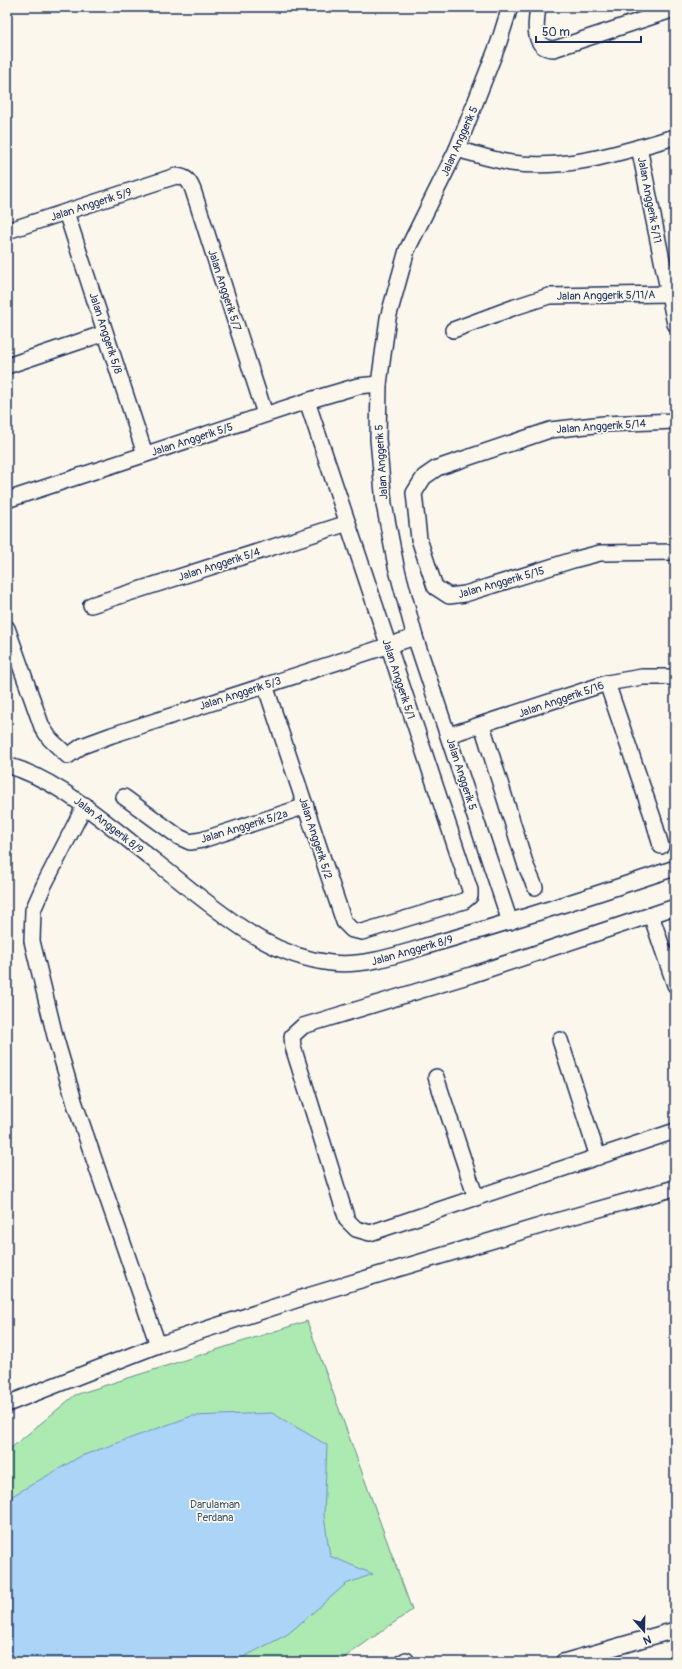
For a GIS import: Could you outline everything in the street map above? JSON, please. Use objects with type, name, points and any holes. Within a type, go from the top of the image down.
[{"type":"street","name":"Jalan Anggerik 5","points":[[510,7],[499,42],[457,149],[407,250],[388,318],[379,384],[378,439],[384,504],[396,566],[415,637],[510,922]]},
{"type":"street","points":[[537,14],[536,33],[541,44],[549,49],[554,49],[675,9]]},
{"type":"street","points":[[457,149],[510,163],[548,165],[592,160],[675,137]]},
{"type":"street","name":"Jalan Anggerik 5/11","points":[[639,147],[675,324]]},
{"type":"street","name":"Jalan Anggerik 5/9","points":[[7,231],[176,176]]},
{"type":"street","name":"Jalan Anggerik 5/7","points":[[176,176],[185,177],[190,182],[266,414]]},
{"type":"street","name":"Jalan Anggerik 5/8","points":[[66,212],[145,454]]},
{"type":"street","name":"Jalan Anggerik 5/11/A","points":[[453,330],[549,296],[669,294]]},
{"type":"street","points":[[7,366],[106,333]]},
{"type":"street","name":"Jalan Anggerik 5/5","points":[[7,500],[307,400],[358,386],[379,384]]},
{"type":"street","name":"Jalan Anggerik 5/1","points":[[307,400],[470,890],[470,896],[464,901],[410,917]]},
{"type":"street","name":"Jalan Anggerik 5/14","points":[[437,468],[550,430],[604,424],[675,422]]},
{"type":"street","name":"Jalan Anggerik 5/15","points":[[437,468],[424,478],[414,493],[419,539],[435,587],[448,596],[465,594],[600,553],[675,552]]},
{"type":"street","name":"Jalan Anggerik 5/4","points":[[91,605],[348,523]]},
{"type":"street","name":"Jalan Anggerik 5/3","points":[[7,628],[42,727],[50,739],[68,756],[82,746],[112,735],[415,637]]},
{"type":"street","name":"Jalan Anggerik 5/16","points":[[449,736],[607,683],[642,677],[675,677]]},
{"type":"street","points":[[607,683],[661,846]]},
{"type":"street","name":"Jalan Anggerik 5/2","points":[[265,685],[344,922],[352,930],[362,932],[410,917]]},
{"type":"street","points":[[482,725],[526,866],[535,887]]},
{"type":"street","name":"Jalan Anggerik 8/9","points":[[7,765],[20,769],[57,786],[85,805],[255,938],[295,955],[331,963],[364,963],[510,922],[675,868]]},
{"type":"street","name":"Jalan Anggerik 5/2a","points":[[124,797],[180,837],[190,842],[202,840],[306,806]]},
{"type":"street","points":[[85,805],[44,885],[33,910],[32,941],[55,1036],[75,1104],[158,1345]]},
{"type":"street","points":[[675,908],[471,975],[303,1026],[292,1036],[293,1047],[347,1220],[356,1229],[370,1233],[675,1131]]},
{"type":"street","points":[[651,915],[675,985]]},
{"type":"street","points":[[560,1040],[598,1157]]},
{"type":"street","points":[[436,1077],[476,1198]]},
{"type":"street","points":[[8,1404],[158,1345],[318,1293],[560,1220],[675,1188]]},
{"type":"street","points":[[563,1662],[675,1630]]},
{"type":"green space","name":"Darulaman Perdana","points":[[307,1321],[412,1610],[338,1662],[7,1662],[7,1449],[11,1448],[75,1395]]},
{"type":"water","name":"Darulaman Perdana","points":[[272,1413],[327,1445],[324,1516],[330,1556],[373,1574],[346,1584],[288,1634],[234,1662],[7,1662],[7,1499],[81,1456],[192,1416]]}]
